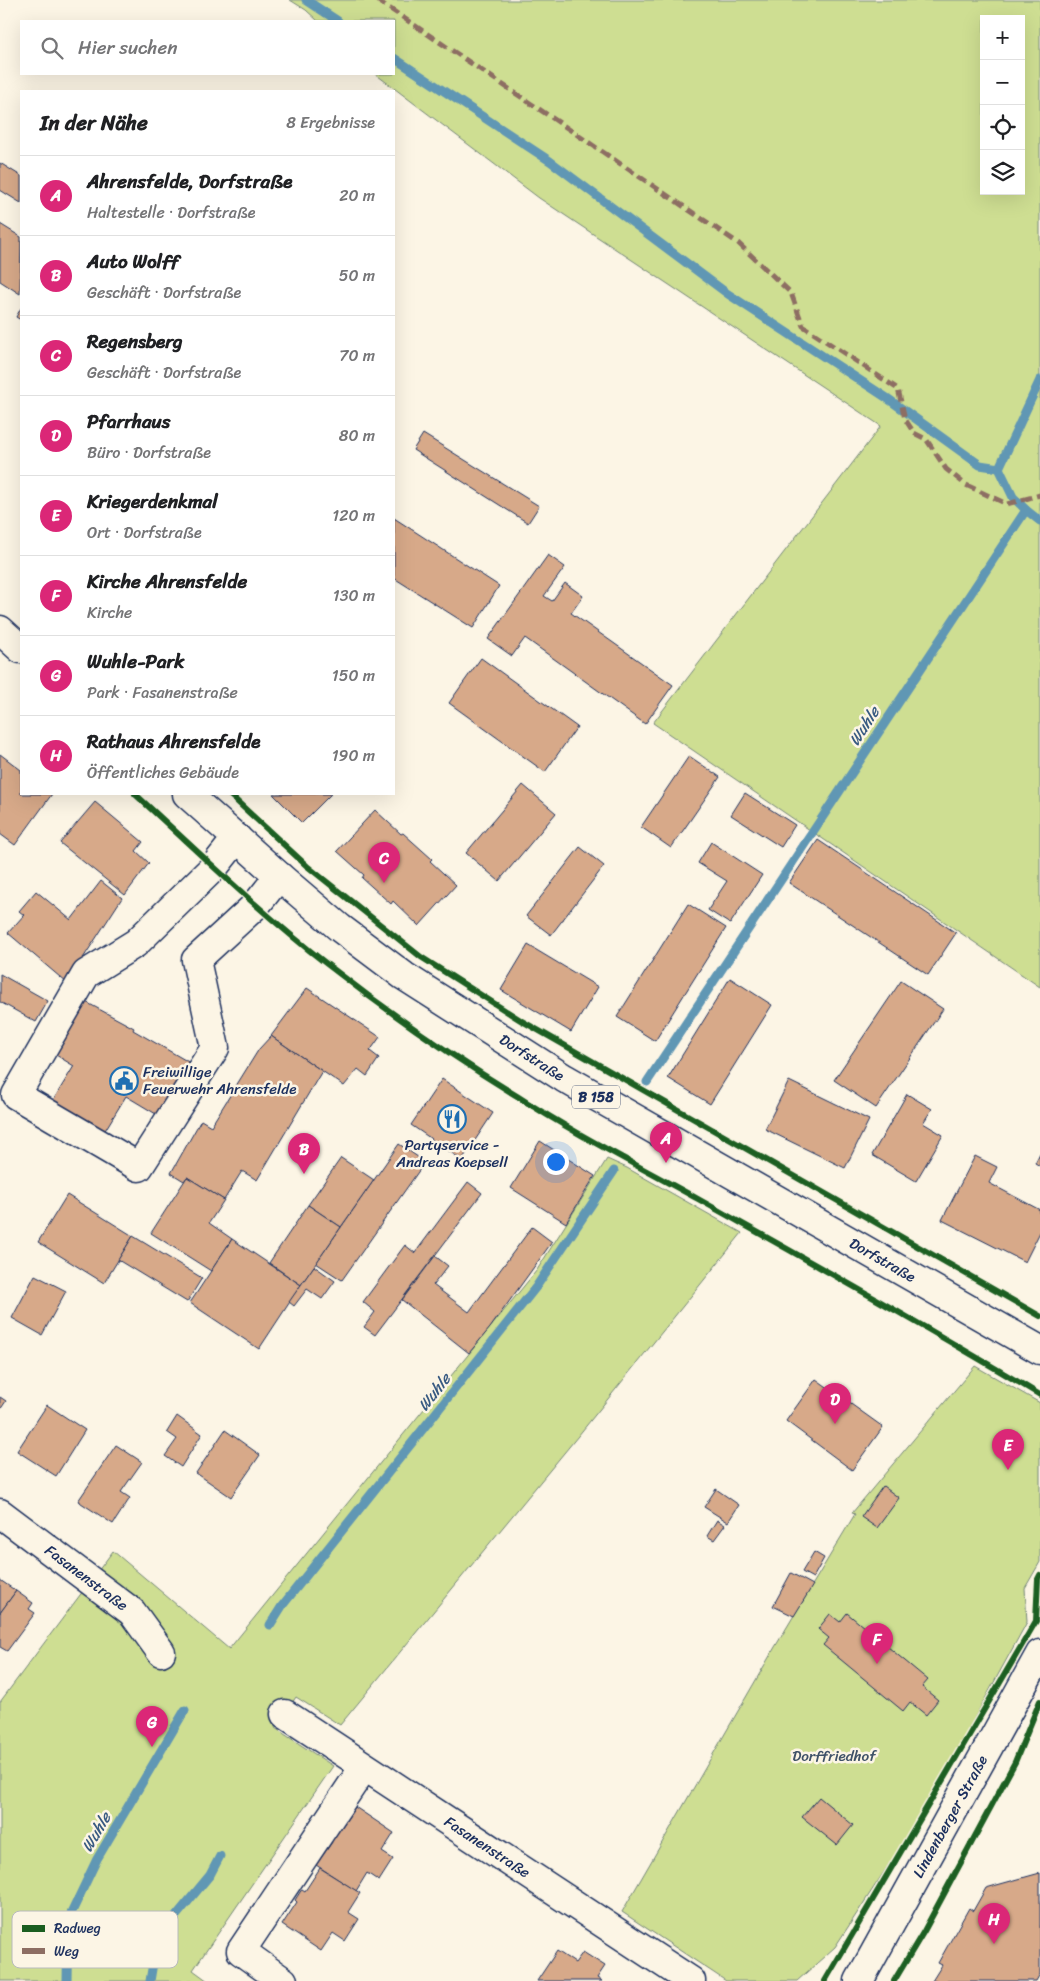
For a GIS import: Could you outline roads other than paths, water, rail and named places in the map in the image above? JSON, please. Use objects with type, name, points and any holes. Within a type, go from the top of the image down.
[{"type":"street","points":[[0,630],[20,648]]},
{"type":"street","name":"Dorfstraße","points":[[188,795],[340,928],[404,976],[564,1078],[1040,1350]]},
{"type":"street","points":[[237,838],[214,867],[136,943],[86,974],[16,1095],[139,1168],[215,1048],[196,960],[256,905],[279,876]]},
{"type":"street","name":"Fasanenstraße","points":[[0,1513],[132,1612],[161,1652]]},
{"type":"street","name":"Lindenberger Straße","points":[[859,1981],[1040,1654]]},
{"type":"street","name":"Fasanenstraße","points":[[285,1714],[691,1981]]},
{"type":"street","points":[[283,1981],[242,1950],[364,1767]]},
{"type":"waterway","points":[[306,0],[336,20]]},
{"type":"waterway","points":[[395,59],[550,161],[728,294],[887,398],[980,465],[999,468]]},
{"type":"waterway","name":"Wuhle","points":[[647,1082],[1026,510],[1013,497],[999,468],[1040,380]]},
{"type":"waterway","points":[[1026,510],[1040,521]]},
{"type":"waterway","name":"Wuhle","points":[[270,1625],[282,1606],[536,1287],[614,1171]]},
{"type":"waterway","name":"Wuhle","points":[[72,1911],[97,1859],[185,1710]]},
{"type":"waterway","points":[[178,1914],[210,1875],[220,1856]]},
{"type":"waterway","name":"Wuhle","points":[[67,1968],[67,1981]]},
{"type":"waterway","points":[[150,1981],[152,1968]]},
{"type":"place","name":"Regensberg","points":[[384,883]]},
{"type":"place","name":"Freiwillige Feuerwehr Ahrensfelde","points":[[124,1081]]},
{"type":"place","name":"Partyservice - Andreas Koepsell","points":[[452,1119]]},
{"type":"place","name":"Ahrensfelde, Dorfstraße","points":[[666,1163]]},
{"type":"place","name":"Auto Wolff","points":[[304,1174]]},
{"type":"place","name":"Pfarrhaus","points":[[835,1424]]},
{"type":"place","name":"Kriegerdenkmal","points":[[1008,1470]]},
{"type":"place","name":"Kirche Ahrensfelde","points":[[877,1664]]},
{"type":"place","name":"Wuhle-Park","points":[[152,1747]]},
{"type":"place","name":"Rathaus Ahrensfelde","points":[[994,1944]]},
{"type":"park label","name":"Dorffriedhof","points":[[834,1756]]}]
